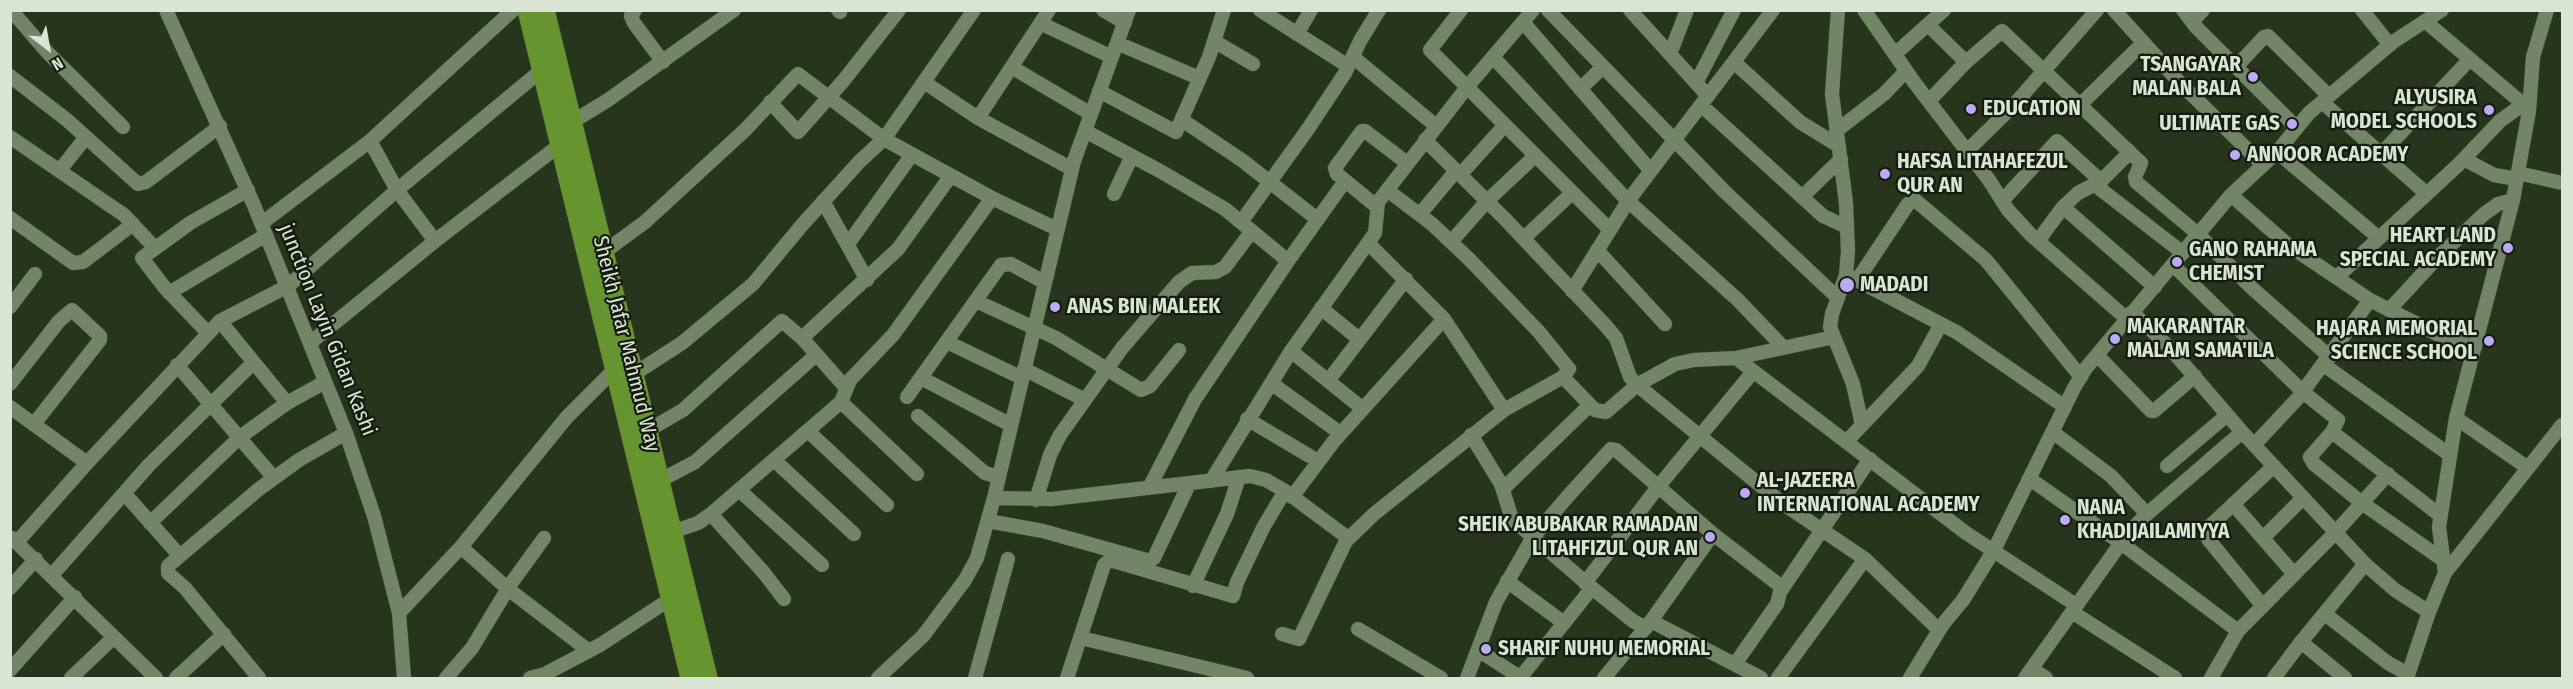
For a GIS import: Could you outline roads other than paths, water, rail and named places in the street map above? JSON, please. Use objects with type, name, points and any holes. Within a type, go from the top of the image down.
[{"type":"main road","name":"Sheikh Jafar Mahmud Way","points":[[528,10],[561,144],[625,371],[647,431],[707,678]]},
{"type":"main road","name":"Sheikh Jafar Mahmud Way","points":[[544,10],[604,252],[625,371],[691,678]]},
{"type":"street","points":[[11,10],[48,53],[123,127]]},
{"type":"street","name":"junction Layin Gidan Kashi","points":[[166,10],[248,190],[346,433],[374,516],[399,613],[404,678]]},
{"type":"street","points":[[170,294],[264,229],[370,141],[513,10]]},
{"type":"street","points":[[635,10],[631,16],[634,23],[663,62]]},
{"type":"street","points":[[572,122],[663,62],[734,10]]},
{"type":"street","points":[[770,102],[798,132],[899,10]]},
{"type":"street","points":[[399,613],[461,547],[567,417],[625,371],[682,343],[753,284],[823,201],[884,139],[975,10]]},
{"type":"street","points":[[978,118],[1042,24],[1049,10]]},
{"type":"street","points":[[878,678],[923,636],[970,573],[977,558],[994,498],[1072,169],[1127,17],[1104,10]]},
{"type":"street","points":[[1100,91],[1174,133],[1178,131],[1224,10]]},
{"type":"street","points":[[1260,10],[1297,34],[1350,62],[1436,126]]},
{"type":"street","points":[[1297,34],[1311,10]]},
{"type":"street","points":[[1036,500],[1050,455],[1060,435],[1122,348],[1179,282],[1192,273],[1216,272],[1225,267],[1269,183],[1308,129],[1379,10]]},
{"type":"street","points":[[1461,10],[1429,48],[1431,53],[1468,86],[1610,230]]},
{"type":"street","points":[[1211,481],[1291,351],[1375,233],[1376,206],[1468,86],[1533,10]]},
{"type":"street","points":[[1548,10],[1724,191],[1838,298]]},
{"type":"street","points":[[1630,10],[1696,83],[1705,101],[1823,216],[1847,227]]},
{"type":"street","points":[[1670,54],[1687,10]]},
{"type":"street","points":[[1696,83],[1734,10]]},
{"type":"street","points":[[1572,291],[1628,201],[1773,10]]},
{"type":"street","points":[[1838,10],[1832,79],[1852,277]]},
{"type":"street","points":[[1864,10],[2002,201],[2038,241],[2169,347],[2242,432],[2365,564],[2395,590],[2429,612]]},
{"type":"street","points":[[1895,54],[1944,10]]},
{"type":"street","points":[[2183,10],[2192,22],[2296,127]]},
{"type":"street","points":[[2192,22],[2203,10]]},
{"type":"street","points":[[2362,10],[2390,45]]},
{"type":"street","points":[[1910,678],[1939,630],[1963,600],[1994,550],[2065,407],[2081,377],[2097,355],[2231,195],[2277,152],[2296,127],[2390,45],[2442,10]]},
{"type":"street","points":[[2444,567],[2439,527],[2456,418],[2513,200],[2533,57],[2547,10]]},
{"type":"street","points":[[1967,151],[2044,71],[2089,13]]},
{"type":"street","points":[[2120,13],[2143,43],[2181,84],[2263,165]]},
{"type":"street","points":[[2425,21],[2526,102]]},
{"type":"street","points":[[1523,22],[1651,171]]},
{"type":"street","points":[[1042,24],[1112,57]]},
{"type":"street","points":[[1928,25],[1966,62]]},
{"type":"street","points":[[1929,101],[1966,62],[2001,31],[2128,150],[2141,165],[2135,177],[2136,182],[2198,234],[2327,361],[2450,455]]},
{"type":"street","points":[[2236,66],[2264,37],[2268,36],[2381,154],[2427,194]]},
{"type":"street","points":[[1214,41],[1253,64]]},
{"type":"street","points":[[1117,43],[1199,78]]},
{"type":"street","points":[[2080,105],[2143,43]]},
{"type":"street","points":[[1493,57],[1628,201],[1738,300],[1783,347]]},
{"type":"street","points":[[2381,154],[2470,59]]},
{"type":"street","points":[[1734,63],[1800,122],[1840,153]]},
{"type":"street","points":[[1580,89],[1603,67]]},
{"type":"street","points":[[1013,68],[1091,114]]},
{"type":"street","points":[[147,675],[75,597],[14,539],[220,321],[288,286],[398,190],[543,69]]},
{"type":"street","points":[[1836,131],[1884,94],[1906,71]]},
{"type":"street","points":[[604,252],[645,222],[745,130],[798,74],[884,139],[911,156],[1057,229]]},
{"type":"street","points":[[10,76],[86,137],[138,184],[142,184],[219,126]]},
{"type":"street","points":[[924,82],[978,118],[1072,169]]},
{"type":"street","points":[[2337,277],[2464,159],[2499,121],[2526,102]]},
{"type":"street","points":[[1182,120],[1243,161],[1317,219]]},
{"type":"street","points":[[1420,214],[1505,125]]},
{"type":"street","points":[[1085,131],[1225,209],[1287,261]]},
{"type":"street","points":[[1376,206],[1337,174],[1335,168],[1362,131],[1369,133],[1407,164]]},
{"type":"street","points":[[10,137],[60,170],[132,224],[154,247]]},
{"type":"street","points":[[60,170],[86,137]]},
{"type":"street","points":[[1425,140],[1524,238],[1616,338],[1630,377],[1637,385],[1782,503],[1865,559],[1939,630]]},
{"type":"street","points":[[370,141],[398,190],[435,241]]},
{"type":"street","points":[[2002,201],[2057,141],[2098,183],[2183,253]]},
{"type":"street","points":[[310,343],[435,241],[561,144]]},
{"type":"street","points":[[2038,241],[2063,207],[2078,194],[2098,183],[2126,156],[2128,150]]},
{"type":"street","points":[[2277,152],[2379,238]]},
{"type":"street","points":[[1802,197],[1840,153]]},
{"type":"street","points":[[848,244],[911,156]]},
{"type":"street","points":[[1114,194],[1132,156]]},
{"type":"street","points":[[1451,242],[1487,201],[1535,156]]},
{"type":"street","points":[[2464,159],[2494,175],[2562,183]]},
{"type":"street","points":[[802,339],[867,280],[907,239],[950,177]]},
{"type":"street","points":[[1149,488],[1195,399],[1287,261],[1345,181]]},
{"type":"street","points":[[208,333],[142,261],[143,255],[190,223],[248,190]]},
{"type":"street","points":[[1282,634],[1299,639],[1348,538],[1471,435],[1504,410],[1563,377],[1569,369],[1569,366],[1451,242],[1420,214],[1387,190]]},
{"type":"street","points":[[1524,238],[1572,193]]},
{"type":"street","points":[[2231,195],[2288,244],[2370,300],[2437,334],[2475,347]]},
{"type":"street","points":[[672,532],[698,523],[711,514],[841,402],[850,380],[910,314],[992,198]]},
{"type":"street","points":[[2389,310],[2437,258],[2484,214],[2498,204],[2513,200]]},
{"type":"street","points":[[823,201],[867,280]]},
{"type":"street","points":[[1862,425],[1853,384],[1830,327],[1838,298],[1852,277],[1908,204],[1915,201],[1986,260],[2081,377]]},
{"type":"street","points":[[2063,207],[2155,287]]},
{"type":"street","points":[[10,218],[73,263],[83,262],[132,224]]},
{"type":"street","points":[[1368,243],[1444,319],[1504,410]]},
{"type":"street","points":[[1597,250],[1665,324]]},
{"type":"street","points":[[907,397],[1000,265],[1005,263],[1044,282]]},
{"type":"street","points":[[2173,266],[2303,392],[2338,420],[2332,432],[2310,457],[2312,461],[2444,567]]},
{"type":"street","points":[[10,307],[35,274]]},
{"type":"street","points":[[1852,277],[1958,333],[2065,407]]},
{"type":"street","points":[[1328,381],[1406,279]]},
{"type":"street","points":[[2254,445],[2303,392],[2370,300]]},
{"type":"street","points":[[976,301],[1056,338],[1141,390],[1146,389],[1179,350]]},
{"type":"street","points":[[1321,308],[1359,339]]},
{"type":"street","points":[[10,384],[58,321],[72,310],[100,336],[100,340],[34,424]]},
{"type":"street","points":[[1067,678],[1104,565],[1110,560],[1231,597],[1235,595],[1235,588],[1259,535],[1288,494],[1444,319]]},
{"type":"street","points":[[220,321],[287,404]]},
{"type":"street","points":[[647,431],[682,410],[782,321],[802,339],[846,388]]},
{"type":"street","points":[[1846,442],[1918,366],[1941,324]]},
{"type":"street","points":[[1563,377],[1600,413],[1606,412],[1637,385],[1675,364],[1694,360],[1736,358],[1834,337]]},
{"type":"street","points":[[947,342],[1084,400]]},
{"type":"street","points":[[1291,351],[1363,409]]},
{"type":"street","points":[[659,481],[695,462],[816,355]]},
{"type":"street","points":[[2097,355],[2151,411],[2154,411],[2195,376]]},
{"type":"street","points":[[1736,358],[1752,373],[1966,533],[1994,550],[2074,609],[2175,678]]},
{"type":"street","points":[[52,575],[149,465],[253,363]]},
{"type":"street","points":[[177,365],[274,478]]},
{"type":"street","points":[[1478,650],[1520,678],[1564,623],[1588,585],[1658,487],[1752,373]]},
{"type":"street","points":[[921,378],[1011,425]]},
{"type":"street","points":[[150,523],[240,437],[287,404],[325,382]]},
{"type":"street","points":[[1271,383],[1340,433]]},
{"type":"street","points":[[841,402],[917,474]]},
{"type":"street","points":[[1503,489],[1590,405]]},
{"type":"street","points":[[12,411],[34,424],[87,463]]},
{"type":"street","points":[[2167,466],[2227,415]]},
{"type":"street","points":[[918,416],[985,473],[999,477]]},
{"type":"street","points":[[2456,418],[2528,468]]},
{"type":"street","points":[[1248,419],[1318,461]]},
{"type":"street","points":[[2325,614],[2408,676],[2444,567],[2562,425]]},
{"type":"street","points":[[808,431],[887,504]]},
{"type":"street","points":[[2046,678],[2029,674],[2121,543],[2147,514],[2242,432]]},
{"type":"street","points":[[2332,432],[2441,516]]},
{"type":"street","points":[[259,678],[185,588],[168,573],[168,566],[274,478],[346,433]]},
{"type":"street","points":[[2054,433],[2111,477],[2147,514]]},
{"type":"street","points":[[1471,435],[1503,489],[1512,519],[1588,585],[1633,621],[1648,624],[1761,678]]},
{"type":"street","points":[[1467,678],[1487,622],[1507,581],[1533,537],[1611,449],[1616,450],[1713,534],[1783,588]]},
{"type":"street","points":[[1735,664],[1777,604],[1783,588],[1824,530],[1869,459]]},
{"type":"street","points":[[774,460],[854,534]]},
{"type":"street","points":[[2262,605],[2208,539],[2206,533],[2210,526],[2274,466]]},
{"type":"street","points":[[2211,678],[2238,631],[2335,533],[2388,474]]},
{"type":"street","points":[[1193,586],[1227,514],[1239,477]]},
{"type":"street","points":[[994,498],[1036,500],[1255,477],[1288,494],[1348,538]]},
{"type":"street","points":[[2030,479],[2121,543],[2238,631]]},
{"type":"street","points":[[988,521],[1043,531],[1150,561],[1154,558],[1189,484]]},
{"type":"street","points":[[739,490],[822,565]]},
{"type":"street","points":[[124,493],[179,555]]},
{"type":"street","points":[[2263,538],[2303,498]]},
{"type":"street","points":[[2233,504],[2294,573]]},
{"type":"street","points":[[711,514],[784,599]]},
{"type":"street","points":[[1605,678],[1648,624],[1713,534]]},
{"type":"street","points":[[446,678],[472,648],[543,538]]},
{"type":"street","points":[[461,547],[508,589],[589,651]]},
{"type":"street","points":[[10,588],[36,559]]},
{"type":"street","points":[[975,678],[1008,559]]},
{"type":"street","points":[[1778,678],[1865,559]]},
{"type":"street","points":[[2274,678],[2365,564]]},
{"type":"street","points":[[1507,581],[1564,623]]},
{"type":"street","points":[[10,670],[75,597]]},
{"type":"street","points":[[530,678],[545,674],[589,651],[672,597]]},
{"type":"street","points":[[1358,629],[1441,678]]},
{"type":"street","points":[[176,678],[224,634]]},
{"type":"street","points":[[71,678],[114,637]]},
{"type":"street","points":[[1081,638],[1247,678]]},
{"type":"street","points":[[2301,642],[2345,678]]},
{"type":"place","name":"TSANGAYAR MALAN BALA","points":[[2253,77]]},
{"type":"place","name":"EDUCATION","points":[[1971,109]]},
{"type":"place","name":"ALYUSIRA MODEL SCHOOLS","points":[[2489,110]]},
{"type":"place","name":"ULTIMATE GAS","points":[[2292,124]]},
{"type":"place","name":"ANNOOR ACADEMY","points":[[2235,155]]},
{"type":"place","name":"HAFSA LITAHAFEZUL QUR AN","points":[[1885,174]]},
{"type":"place","name":"HEART LAND SPECIAL ACADEMY","points":[[2508,248]]},
{"type":"place","name":"GANO RAHAMA CHEMIST","points":[[2177,262]]},
{"type":"place","name":"MADADI","points":[[1847,285]]},
{"type":"place","name":"ANAS BIN MALEEK","points":[[1055,307]]},
{"type":"place","name":"MAKARANTAR MALAM SAMA'ILA","points":[[2115,339]]},
{"type":"place","name":"HAJARA MEMORIAL SCIENCE SCHOOL","points":[[2489,341]]},
{"type":"place","name":"AL-JAZEERA INTERNATIONAL ACADEMY","points":[[1745,493]]},
{"type":"place","name":"NANA KHADIJAILAMIYYA","points":[[2065,520]]},
{"type":"place","name":"SHEIK ABUBAKAR RAMADAN LITAHFIZUL QUR AN","points":[[1710,537]]},
{"type":"place","name":"SHARIF NUHU MEMORIAL","points":[[1486,649]]}]
